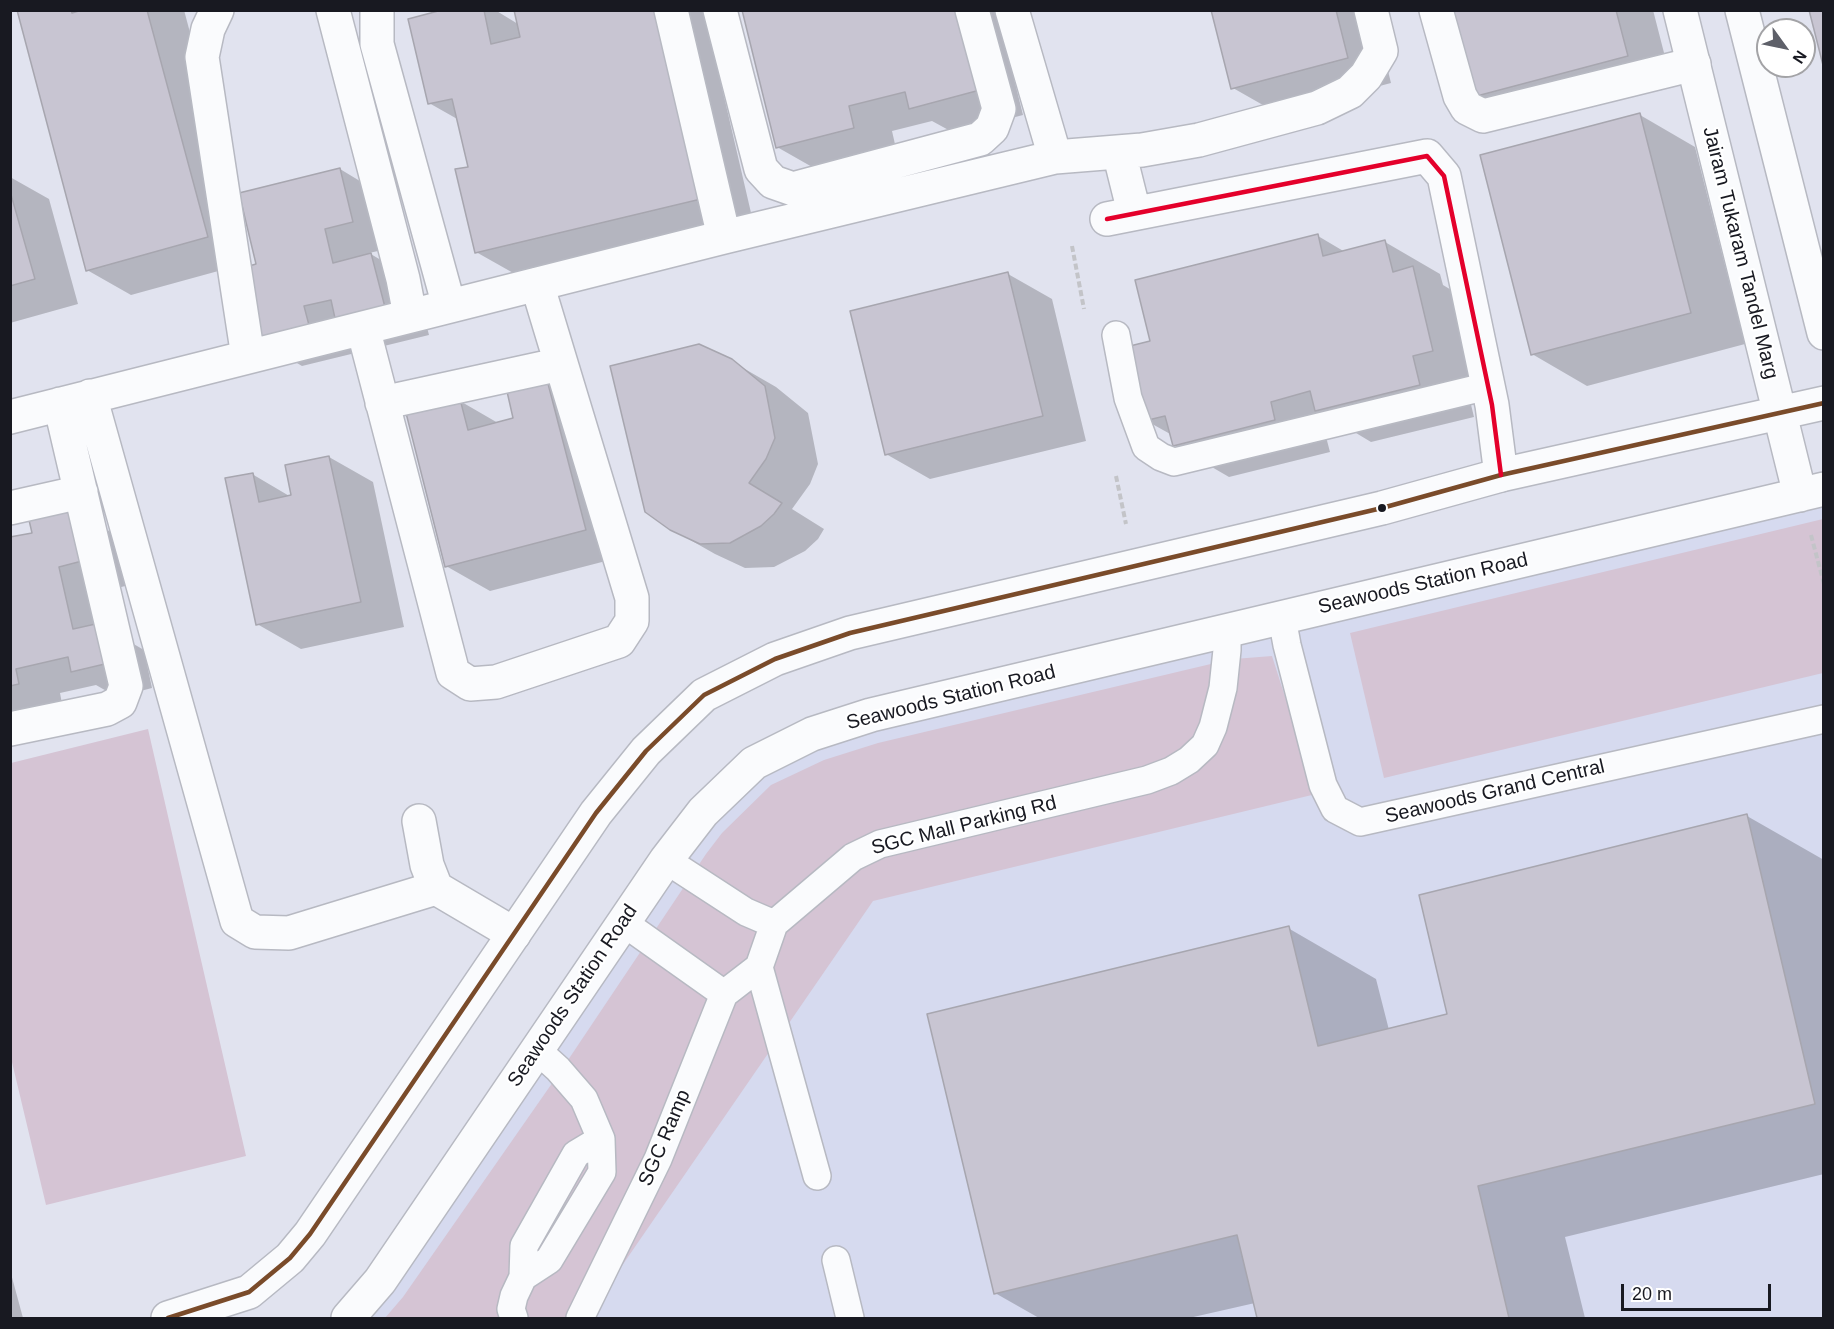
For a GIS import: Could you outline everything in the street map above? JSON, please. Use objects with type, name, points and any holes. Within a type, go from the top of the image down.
[{"type":"street","points":[[218,10],[208,29],[202,57],[249,357]]},
{"type":"street","points":[[333,10],[403,279],[410,315]]},
{"type":"street","points":[[377,10],[377,44],[449,306]]},
{"type":"street","points":[[671,10],[724,237]]},
{"type":"street","points":[[720,10],[761,169],[773,182],[793,189],[980,139],[992,128],[999,109],[972,10]]},
{"type":"street","points":[[1012,10],[1055,157]]},
{"type":"street","points":[[10,417],[410,315],[1055,157],[1142,150],[1199,140],[1317,108],[1350,92],[1366,76],[1381,51],[1371,10]]},
{"type":"street","points":[[1436,10],[1460,96],[1467,108],[1483,116],[1694,64]]},
{"type":"street","name":"Jairam Tukaram Tandel Marg","points":[[1680,10],[1780,414],[1812,492]]},
{"type":"street","points":[[1742,10],[1824,333]]},
{"type":"street","points":[[1119,152],[1120,215],[1427,156],[1444,176],[1488,386],[1501,475]]},
{"type":"street","points":[[363,328],[453,673],[470,684],[496,682],[619,641],[632,621],[632,598],[537,284]]},
{"type":"street","points":[[382,403],[561,364]]},
{"type":"street","points":[[10,729],[107,709],[120,702],[126,686],[81,492],[75,400]]},
{"type":"street","points":[[75,400],[237,921],[255,932],[289,933],[436,888]]},
{"type":"street","points":[[168,1318],[249,1292],[290,1258],[310,1234],[596,813],[646,751],[704,695],[775,659],[850,633],[1382,508],[1501,475],[1824,404]]},
{"type":"street","points":[[10,508],[81,492]]},
{"type":"street","name":"Seawoods Station Road","points":[[348,1318],[380,1281],[666,860],[703,812],[754,763],[812,734],[871,715],[1227,631],[1284,632],[1812,492]]},
{"type":"street","points":[[419,821],[428,865],[436,888],[514,934]]},
{"type":"lane","points":[[1116,335],[1128,398],[1146,447],[1174,462],[1488,386]]},
{"type":"lane","name":"SGC Mall Parking Rd","points":[[774,924],[853,857],[880,844],[1147,780],[1172,771],[1190,760],[1205,745],[1213,727],[1223,688],[1227,631]]},
{"type":"lane","name":"Seawoods Grand Central","points":[[1284,632],[1323,785],[1335,808],[1360,822],[1824,719]]},
{"type":"lane","points":[[624,923],[724,994],[759,967],[774,924],[746,912],[666,860]]},
{"type":"lane","points":[[759,967],[817,1176]]},
{"type":"lane","name":"SGC Ramp","points":[[580,1318],[658,1159],[724,994]]},
{"type":"lane","points":[[514,1318],[510,1309],[524,1276],[549,1260],[603,1172],[601,1139],[584,1099],[558,1069],[537,1050]]},
{"type":"lane","points":[[836,1260],[850,1318]]},
{"type":"path","points":[[1811,533],[1824,584]]},
{"type":"shaded area","points":[[1823,489],[1823,1318],[348,1318],[666,860],[812,734]]},
{"type":"shaded area","points":[[1823,519],[1823,673],[1384,778],[1350,633]]},
{"type":"shaded area","points":[[1272,656],[1316,794],[873,901],[586,1318],[385,1318],[403,1297],[562,1069],[706,854],[722,833],[771,785],[824,760],[878,743],[1215,663]]},
{"type":"shaded area","points":[[148,729],[246,1156],[46,1205],[11,1058],[11,763]]},
{"type":"building","points":[[17,10],[71,10],[72,13],[82,10],[147,10],[208,237],[86,271]]},
{"type":"building","points":[[442,10],[484,10],[491,44],[520,37],[514,10],[657,10],[701,199],[475,253],[455,169],[468,167],[452,99],[428,104],[408,19]]},
{"type":"building","points":[[742,10],[960,10],[980,90],[909,109],[905,92],[849,106],[854,128],[776,148]]},
{"type":"building","points":[[1211,10],[1336,10],[1348,58],[1231,89]]},
{"type":"building","points":[[1451,10],[1616,10],[1628,56],[1473,97]]},
{"type":"building","points":[[1809,10],[1824,10],[1824,69],[1816,38],[1816,18],[1811,18]]},
{"type":"building","points":[[1640,113],[1691,313],[1531,355],[1480,155]]},
{"type":"building","points":[[340,168],[353,222],[325,229],[333,263],[371,253],[386,311],[336,323],[331,300],[304,306],[310,329],[257,342],[239,269],[256,264],[239,193]]},
{"type":"building","points":[[10,191],[35,279],[10,286]]},
{"type":"building","points":[[1318,234],[1323,256],[1385,240],[1393,272],[1413,266],[1433,351],[1413,356],[1420,385],[1315,411],[1310,391],[1271,402],[1275,420],[1173,446],[1165,416],[1144,421],[1126,347],[1150,341],[1135,280]]},
{"type":"building","points":[[1008,272],[1043,416],[885,455],[850,311]]},
{"type":"building","points":[[699,344],[732,359],[765,386],[775,438],[766,459],[749,483],[782,503],[761,526],[730,543],[700,544],[670,530],[645,512],[610,366]]},
{"type":"building","points":[[546,376],[586,530],[445,567],[406,413],[460,399],[468,430],[513,418],[506,387]]},
{"type":"building","points":[[329,456],[361,602],[256,625],[225,478],[253,473],[259,502],[291,495],[285,465]]},
{"type":"building","points":[[74,509],[86,560],[59,567],[73,629],[100,623],[109,663],[71,672],[68,657],[16,669],[19,684],[10,686],[10,537],[32,533],[29,520]]},
{"type":"building","points":[[1747,814],[1815,1104],[1478,1186],[1509,1318],[1257,1318],[1237,1235],[994,1294],[927,1014],[1289,926],[1318,1046],[1447,1014],[1419,895]]},
{"type":"transit line","points":[[1107,219],[1427,156],[1444,176],[1492,405],[1501,475]]},
{"type":"transit line","points":[[168,1318],[249,1292],[290,1258],[310,1234],[596,813],[646,751],[704,695],[775,659],[850,633],[1382,508],[1501,475],[1824,403]]}]
